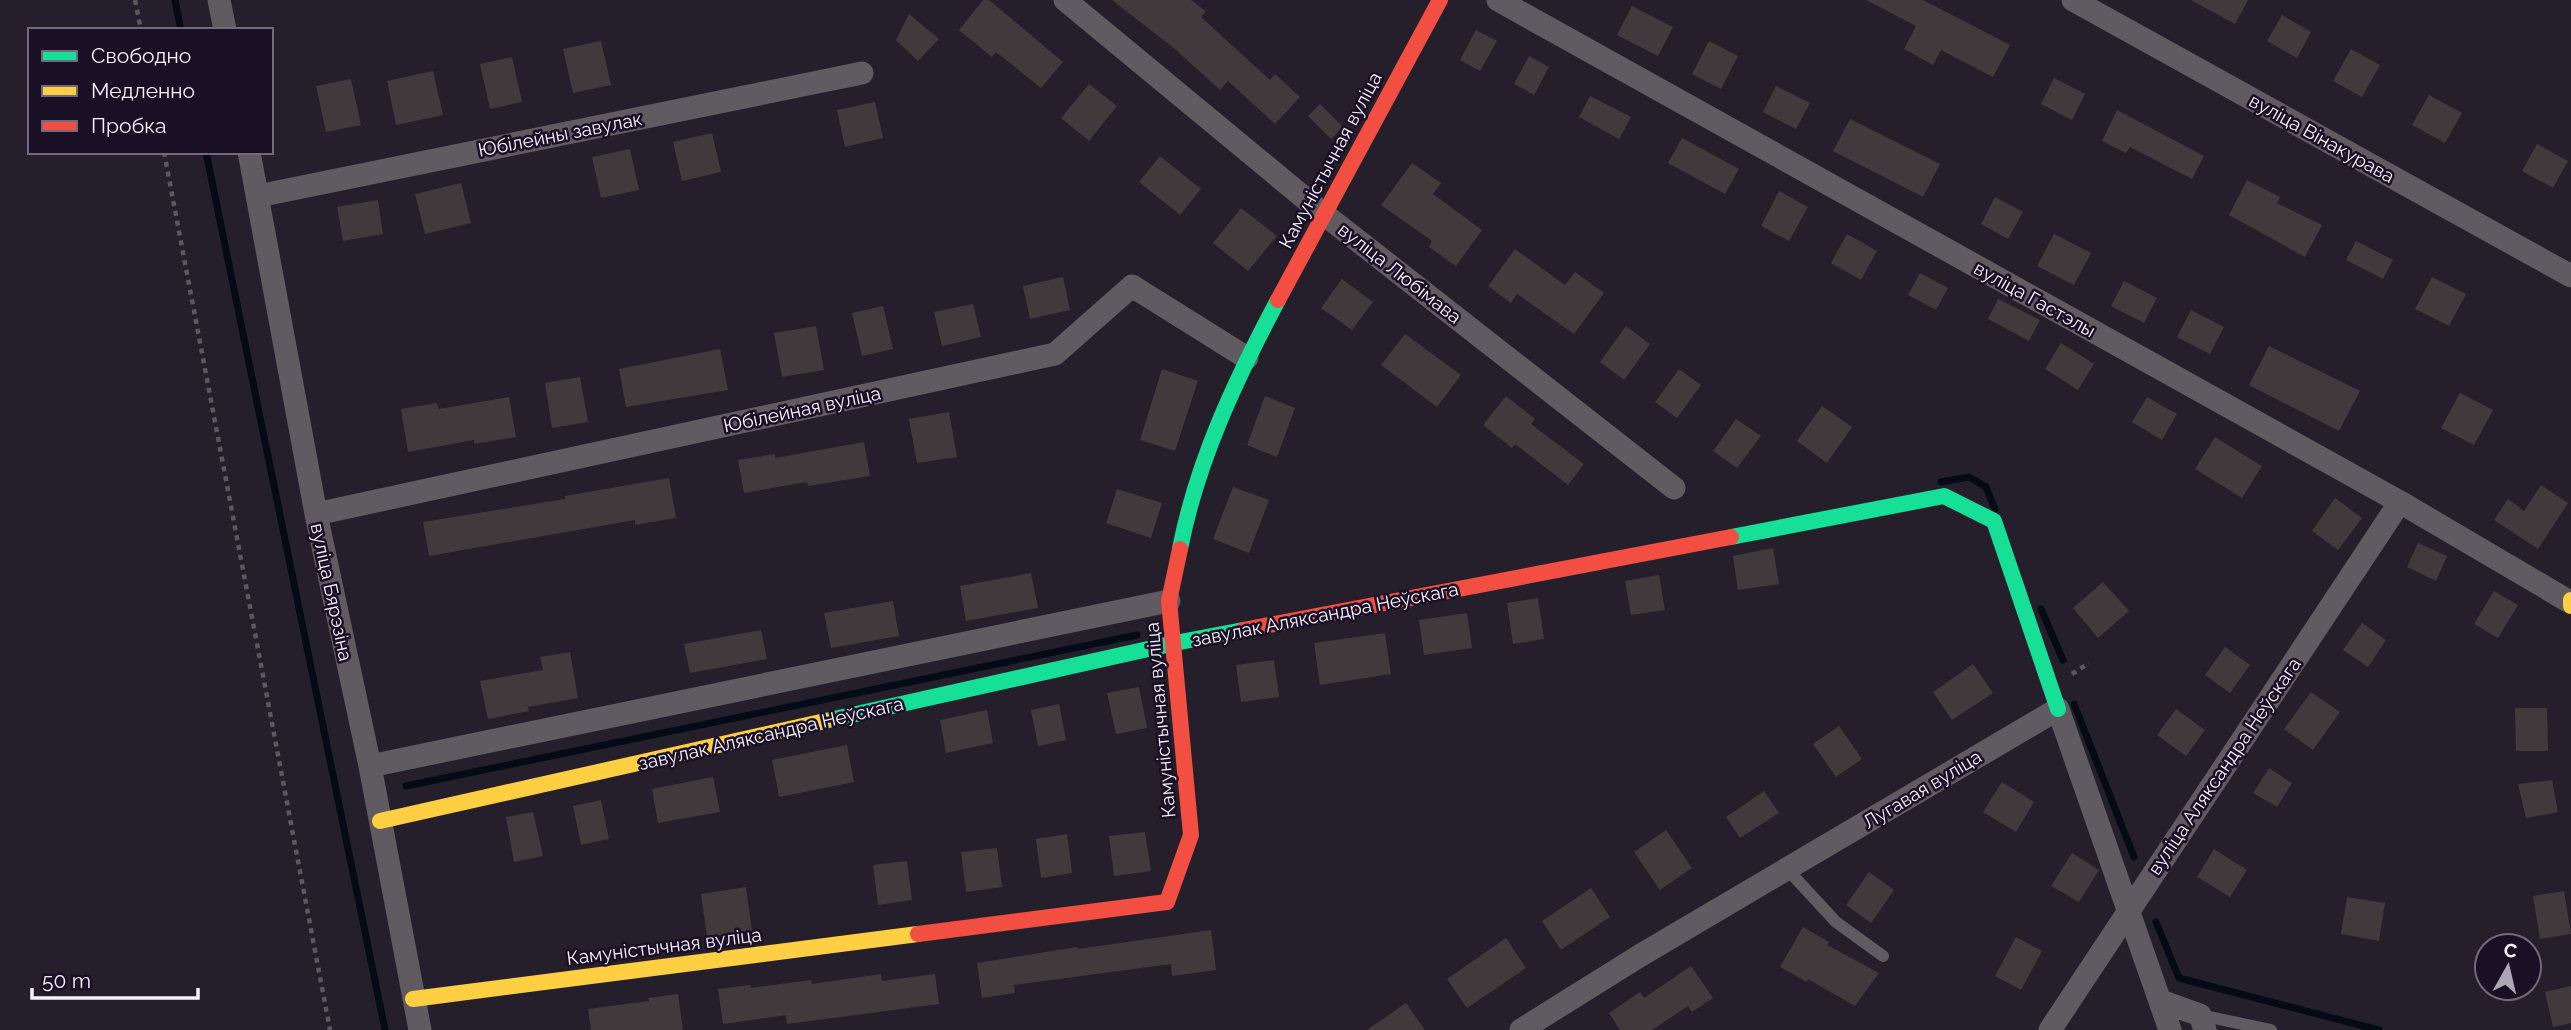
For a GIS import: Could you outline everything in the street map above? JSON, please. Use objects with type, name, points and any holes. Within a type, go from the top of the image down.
[{"type":"street","points":[[219,0],[225,28]]},
{"type":"street","name":"вуліца Любімава","points":[[1065,0],[1325,215],[1674,488]]},
{"type":"street","name":"Камуністычная вуліца","points":[[413,999],[1167,902],[1191,835],[1169,600],[1184,527],[1208,453],[1247,358],[1440,0]]},
{"type":"street","name":"вуліца Гастэлы","points":[[1498,0],[2400,502],[2571,603]]},
{"type":"street","name":"вуліца Вінакурава","points":[[2073,0],[2571,276]]},
{"type":"street","name":"Юбілейны завулак","points":[[258,196],[862,73]]},
{"type":"street","name":"вуліца Бярэзіна","points":[[249,154],[316,514],[370,766],[420,1030]]},
{"type":"street","name":"Юбілейная вуліца","points":[[316,514],[1055,354],[1132,286],[1247,358]]},
{"type":"street","name":"завулак Аляксандра Неўскага","points":[[380,821],[1175,643],[1944,496],[1994,522],[2058,709]]},
{"type":"street","name":"вуліца Аляксандра Неўскага","points":[[2050,1030],[2400,502]]},
{"type":"street","points":[[370,766],[1169,600]]},
{"type":"street","points":[[2058,709],[2170,1030]]},
{"type":"street","name":"Лугавая вуліца","points":[[1521,1030],[1641,955],[2058,709]]},
{"type":"street","points":[[2161,1001],[2203,1023]]},
{"type":"lane","points":[[1787,869],[1836,922],[1883,956]]},
{"type":"lane","points":[[2203,1023],[2271,1030]]},
{"type":"path","points":[[135,0],[141,28]]},
{"type":"path","points":[[164,154],[330,1030]]},
{"type":"building","points":[[983,0],[989,0],[1063,62],[1041,88],[996,52],[992,57],[959,30]]},
{"type":"building","points":[[1112,0],[1191,0],[1206,11],[1201,17],[1270,80],[1275,74],[1300,97],[1275,124],[1228,81],[1220,90],[1175,49]]},
{"type":"building","points":[[1866,0],[1923,0],[2010,45],[1993,77],[1941,50],[1933,65],[1904,49],[1916,26]]},
{"type":"building","points":[[2191,0],[2248,0],[2235,24]]},
{"type":"building","points":[[1632,6],[1673,27],[1658,56],[1617,35]]},
{"type":"building","points":[[909,14],[939,39],[918,61],[896,40]]},
{"type":"building","points":[[2282,15],[2311,32],[2297,58],[2267,41]]},
{"type":"building","points":[[1476,30],[1497,41],[1480,71],[1460,60]]},
{"type":"building","points":[[601,41],[611,85],[573,93],[563,49]]},
{"type":"building","points":[[1709,41],[1738,56],[1721,89],[1692,74]]},
{"type":"building","points":[[2351,49],[2380,65],[2362,97],[2333,81]]},
{"type":"building","points":[[1529,56],[1549,67],[1534,95],[1514,84]]},
{"type":"building","points":[[512,57],[522,102],[490,109],[480,64]]},
{"type":"building","points":[[433,71],[443,115],[396,125],[387,81]]},
{"type":"building","points":[[2054,78],[2085,94],[2072,120],[2041,104]]},
{"type":"building","points":[[351,79],[361,125],[326,132],[316,86]]},
{"type":"building","points":[[1089,84],[1117,106],[1089,141],[1061,118]]},
{"type":"building","points":[[1776,86],[1810,103],[1796,129],[1763,112]]},
{"type":"building","points":[[2429,95],[2462,113],[2445,143],[2412,125]]},
{"type":"building","points":[[1590,96],[1631,117],[1619,139],[1579,117]]},
{"type":"building","points":[[875,102],[883,138],[845,147],[837,110]]},
{"type":"building","points":[[1320,104],[1343,127],[1331,139],[1308,116]]},
{"type":"building","points":[[2117,110],[2204,156],[2192,179],[2130,147],[2126,153],[2102,141]]},
{"type":"building","points":[[1850,119],[1940,164],[1923,197],[1833,151]]},
{"type":"building","points":[[712,133],[721,172],[682,181],[673,142]]},
{"type":"building","points":[[1682,138],[1739,169],[1725,194],[1668,163]]},
{"type":"building","points":[[2537,144],[2568,161],[2553,188],[2522,171]]},
{"type":"building","points":[[630,149],[639,190],[601,198],[592,157]]},
{"type":"building","points":[[1160,156],[1201,189],[1180,215],[1139,182]]},
{"type":"building","points":[[1412,163],[1441,183],[1433,194],[1482,230],[1456,266],[1429,247],[1432,241],[1381,205]]},
{"type":"building","points":[[2247,180],[2280,197],[2277,203],[2322,225],[2305,257],[2229,215]]},
{"type":"building","points":[[461,183],[471,223],[425,234],[415,194]]},
{"type":"building","points":[[1779,191],[1808,207],[1789,241],[1761,226]]},
{"type":"building","points":[[1995,197],[2023,212],[2008,239],[1981,224]]},
{"type":"building","points":[[378,200],[383,234],[343,241],[337,207]]},
{"type":"building","points":[[1241,208],[1277,236],[1248,271],[1213,243]]},
{"type":"building","points":[[1847,234],[1877,251],[1861,280],[1831,263]]},
{"type":"building","points":[[2054,234],[2091,253],[2074,285],[2037,266]]},
{"type":"building","points":[[2356,241],[2393,260],[2383,279],[2346,260]]},
{"type":"building","points":[[1515,249],[1565,285],[1575,272],[1604,293],[1574,334],[1517,294],[1511,303],[1488,286]]},
{"type":"building","points":[[1920,273],[1948,288],[1936,310],[1908,295]]},
{"type":"building","points":[[1063,277],[1070,310],[1030,319],[1023,286]]},
{"type":"building","points":[[2432,277],[2466,294],[2449,326],[2415,309]]},
{"type":"building","points":[[1342,279],[1373,302],[1352,330],[1321,308]]},
{"type":"building","points":[[2124,281],[2157,298],[2144,323],[2111,306]]},
{"type":"building","points":[[1998,299],[2040,320],[2029,341],[1988,319]]},
{"type":"building","points":[[973,304],[981,337],[942,346],[934,312]]},
{"type":"building","points":[[883,306],[893,349],[862,356],[852,313]]},
{"type":"building","points":[[2191,310],[2224,327],[2210,354],[2177,337]]},
{"type":"building","points":[[816,326],[824,370],[782,377],[774,333]]},
{"type":"building","points":[[1626,326],[1650,344],[1624,380],[1600,362]]},
{"type":"building","points":[[1405,334],[1461,375],[1437,407],[1381,365]]},
{"type":"building","points":[[2061,343],[2094,364],[2078,390],[2045,369]]},
{"type":"building","points":[[2269,346],[2360,391],[2339,431],[2249,385]]},
{"type":"building","points":[[720,349],[728,390],[626,407],[619,369]]},
{"type":"building","points":[[1162,369],[1198,381],[1175,451],[1140,440]]},
{"type":"building","points":[[1679,369],[1701,385],[1677,418],[1655,402]]},
{"type":"building","points":[[580,377],[588,422],[552,428],[545,383]]},
{"type":"building","points":[[2460,393],[2493,410],[2474,445],[2441,428]]},
{"type":"building","points":[[1265,396],[1295,408],[1277,457],[1247,445]]},
{"type":"building","points":[[1506,396],[1535,419],[1531,424],[1584,464],[1568,485],[1515,444],[1512,448],[1483,425]]},
{"type":"building","points":[[509,397],[516,437],[474,444],[474,440],[408,452],[401,409],[437,403],[439,409]]},
{"type":"building","points":[[2147,397],[2177,414],[2162,440],[2132,422]]},
{"type":"building","points":[[1822,406],[1852,427],[1827,463],[1797,441]]},
{"type":"building","points":[[949,412],[957,457],[917,463],[909,419]]},
{"type":"building","points":[[1736,419],[1761,436],[1737,468],[1713,451]]},
{"type":"building","points":[[2215,437],[2262,466],[2242,498],[2195,469]]},
{"type":"building","points":[[864,442],[870,476],[808,486],[807,482],[744,493],[738,460],[775,454],[775,458]]},
{"type":"building","points":[[669,478],[676,518],[635,525],[635,520],[429,556],[423,522],[565,499],[565,496]]},
{"type":"building","points":[[2541,485],[2568,503],[2538,549],[2494,520],[2508,499],[2524,511]]},
{"type":"building","points":[[1233,487],[1269,500],[1249,553],[1213,539]]},
{"type":"building","points":[[1117,489],[1162,503],[1151,538],[1106,523]]},
{"type":"building","points":[[2335,498],[2362,518],[2338,550],[2312,531]]},
{"type":"building","points":[[2418,543],[2447,556],[2436,581],[2407,567]]},
{"type":"building","points":[[1773,548],[1779,584],[1738,590],[1733,556]]},
{"type":"building","points":[[1031,573],[1038,608],[966,621],[960,586]]},
{"type":"building","points":[[1659,575],[1665,610],[1631,615],[1625,581]]},
{"type":"building","points":[[2103,582],[2129,611],[2098,638],[2073,608]]},
{"type":"building","points":[[2494,591],[2518,605],[2498,638],[2474,624]]},
{"type":"building","points":[[1538,598],[1544,639],[1513,644],[1507,603]]},
{"type":"building","points":[[893,601],[899,636],[831,648],[824,613]]},
{"type":"building","points":[[1467,613],[1472,648],[1424,655],[1419,620]]},
{"type":"building","points":[[2362,623],[2386,640],[2368,667],[2343,650]]},
{"type":"building","points":[[761,630],[767,659],[690,673],[684,644]]},
{"type":"building","points":[[1385,633],[1391,674],[1320,685],[1314,643]]},
{"type":"building","points":[[2225,647],[2250,665],[2230,693],[2205,675]]},
{"type":"building","points":[[570,652],[578,698],[528,707],[529,711],[488,719],[480,681],[543,670],[540,657]]},
{"type":"building","points":[[1274,660],[1279,697],[1241,702],[1236,665]]},
{"type":"building","points":[[1973,664],[1993,693],[1952,720],[1933,692]]},
{"type":"building","points":[[1139,687],[1147,728],[1116,734],[1107,693]]},
{"type":"building","points":[[2311,692],[2340,712],[2313,750],[2284,729]]},
{"type":"building","points":[[1059,704],[1066,740],[1038,746],[1031,710]]},
{"type":"building","points":[[2515,708],[2547,708],[2548,751],[2516,751]]},
{"type":"building","points":[[2176,709],[2205,730],[2186,756],[2157,735]]},
{"type":"building","points":[[987,710],[993,743],[946,753],[940,720]]},
{"type":"building","points":[[1839,726],[1862,759],[1836,777],[1813,744]]},
{"type":"building","points":[[847,745],[854,782],[779,797],[772,760]]},
{"type":"building","points":[[2269,768],[2292,783],[2277,807],[2253,793]]},
{"type":"building","points":[[713,777],[720,812],[658,823],[652,789]]},
{"type":"building","points":[[2552,780],[2558,812],[2526,818],[2518,784]]},
{"type":"building","points":[[2002,782],[2034,802],[2016,832],[1983,812]]},
{"type":"building","points":[[1764,791],[1779,813],[1740,838],[1726,817]]},
{"type":"building","points":[[601,800],[609,839],[581,845],[573,806]]},
{"type":"building","points":[[533,812],[543,856],[514,862],[506,817]]},
{"type":"building","points":[[1666,830],[1692,868],[1660,890],[1634,852]]},
{"type":"building","points":[[1145,832],[1151,871],[1114,876],[1109,836]]},
{"type":"building","points":[[1067,834],[1072,873],[1041,878],[1036,839]]},
{"type":"building","points":[[997,848],[1002,887],[966,892],[961,852]]},
{"type":"building","points":[[2214,849],[2247,870],[2230,897],[2197,877]]},
{"type":"building","points":[[2072,853],[2099,870],[2079,902],[2051,886]]},
{"type":"building","points":[[907,861],[912,900],[878,905],[873,865]]},
{"type":"building","points":[[1869,872],[1894,890],[1871,923],[1846,905]]},
{"type":"building","points":[[746,887],[752,931],[707,937],[701,894]]},
{"type":"building","points":[[1591,888],[1610,917],[1561,950],[1542,921]]},
{"type":"building","points":[[2564,891],[2571,934],[2543,939],[2543,932],[2539,932],[2533,896]]},
{"type":"building","points":[[2347,897],[2385,903],[2379,941],[2341,934]]},
{"type":"building","points":[[1803,927],[1829,942],[1827,945],[1879,973],[1855,1006],[1808,979],[1807,982],[1780,967]]},
{"type":"building","points":[[1211,930],[1216,970],[1172,976],[1171,964],[1014,985],[1015,993],[982,998],[977,963]]},
{"type":"building","points":[[2016,937],[2042,951],[2021,990],[1995,976]]},
{"type":"building","points":[[1506,938],[1526,968],[1467,1008],[1447,979]]},
{"type":"building","points":[[1691,966],[1713,998],[1692,1012],[1688,1006],[1652,1030],[1620,1030],[1609,1013],[1640,992],[1644,998]]},
{"type":"building","points":[[881,974],[882,981],[935,974],[939,1004],[787,1024],[786,1015],[723,1024],[718,989],[750,985],[751,988],[811,980],[812,984]]},
{"type":"building","points":[[2571,986],[2571,1023],[2553,1027],[2545,992]]},
{"type":"building","points":[[678,994],[683,1030],[591,1030],[588,1009],[649,1001],[648,998]]},
{"type":"building","points":[[1406,1003],[1425,1030],[1367,1030]]},
{"type":"waterway","points":[[175,0],[181,28]]},
{"type":"waterway","points":[[206,154],[385,1030]]},
{"type":"waterway","points":[[1941,482],[1969,477],[1986,487],[1995,509]]},
{"type":"waterway","points":[[2041,609],[2063,660]]},
{"type":"waterway","points":[[406,786],[1137,635]]},
{"type":"waterway","points":[[2074,704],[2134,857]]},
{"type":"waterway","points":[[2156,922],[2179,978],[2379,1030]]},
{"type":"traffic: fast","points":[[1180,549],[1187,516],[1207,452],[1247,360],[1278,300]]},
{"type":"traffic: fast","points":[[1731,537],[1944,496],[1994,521],[2058,709]]},
{"type":"traffic: fast","points":[[825,721],[1243,630]]},
{"type":"traffic: slow","points":[[2571,600],[2571,606]]},
{"type":"traffic: slow","points":[[380,821],[825,721]]},
{"type":"traffic: slow","points":[[413,999],[918,934]]},
{"type":"traffic: jam","points":[[1278,300],[1440,0]]},
{"type":"traffic: jam","points":[[1243,630],[1731,537]]},
{"type":"traffic: jam","points":[[918,934],[1167,902],[1191,835],[1169,601],[1180,549]]}]
